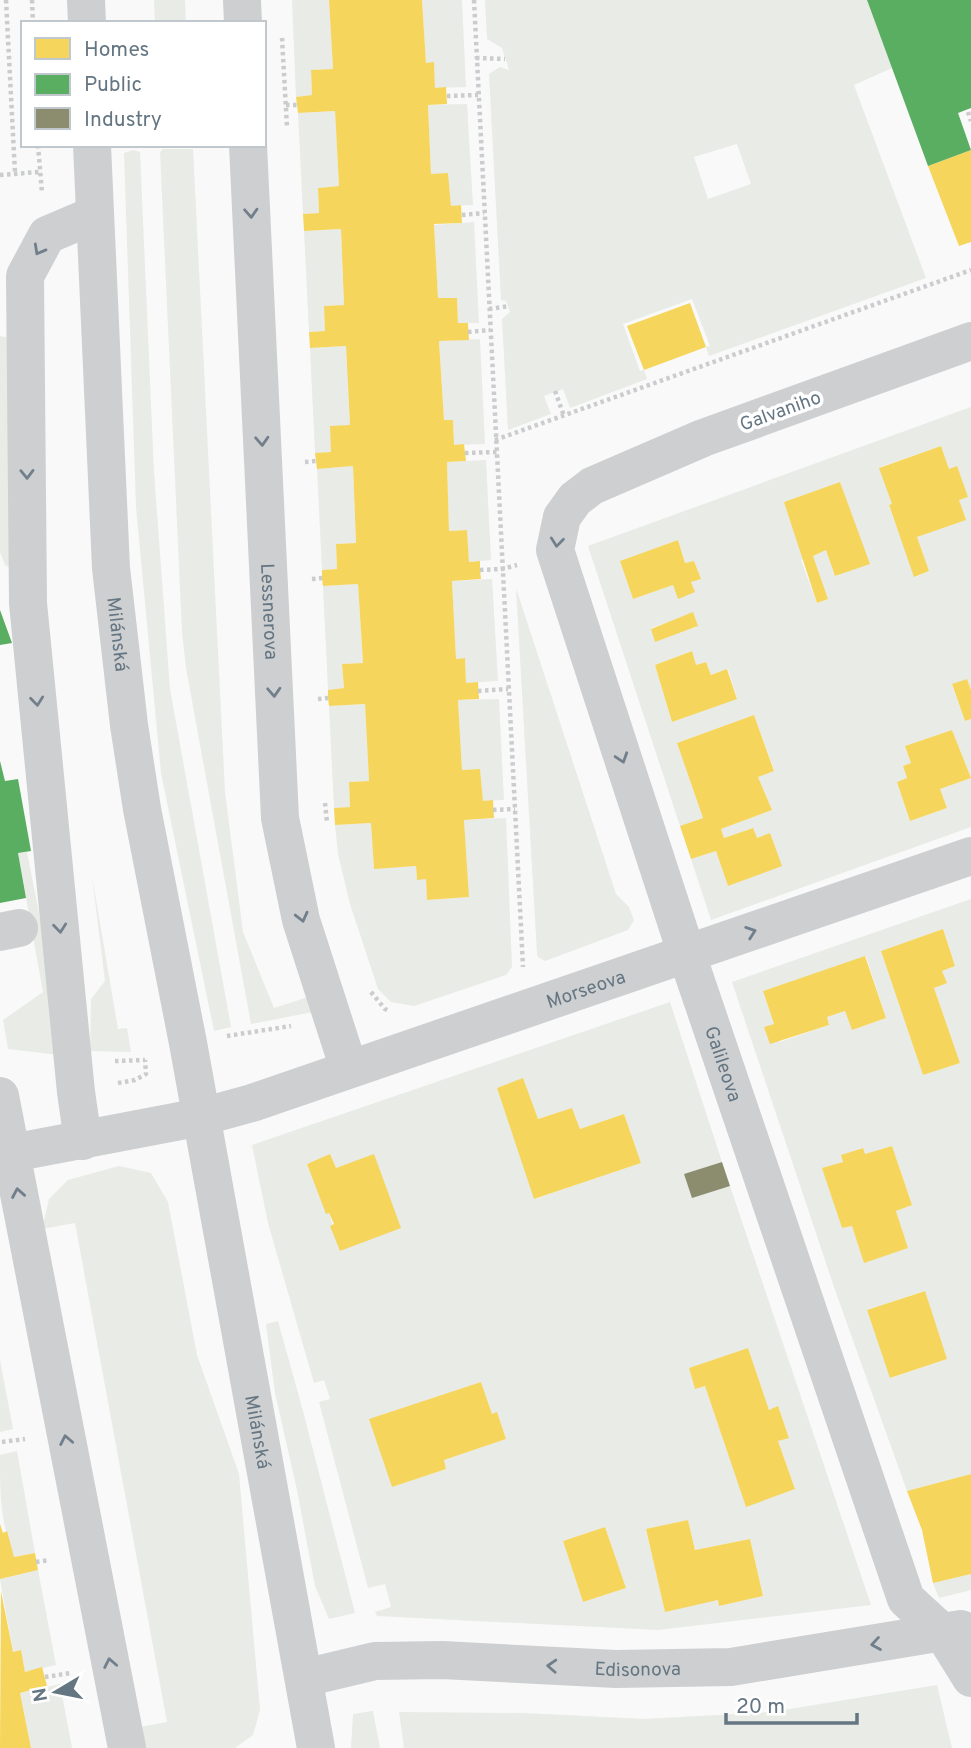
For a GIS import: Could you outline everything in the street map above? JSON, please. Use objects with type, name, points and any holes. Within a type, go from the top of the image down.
[{"type":"street","points":[[86,0],[87,21]]},
{"type":"street","points":[[242,0],[243,21]]},
{"type":"street","name":"Milánská","points":[[92,147],[111,568],[142,809],[316,1748]]},
{"type":"street","name":"Lessnerova","points":[[248,147],[281,818],[301,920],[349,1069]]},
{"type":"street","points":[[83,1141],[75,1092],[28,603],[25,276],[47,236],[94,215]]},
{"type":"street","name":"Galvaniho","points":[[592,486],[703,438],[971,341]]},
{"type":"street","name":"Galileova","points":[[592,486],[575,499],[562,517],[556,540],[557,558],[687,955],[906,1598],[957,1630],[971,1678]]},
{"type":"street","name":"Morseova","points":[[201,1118],[687,955],[971,856]]},
{"type":"street","points":[[0,1096],[127,1748]]},
{"type":"street","points":[[12,1153],[201,1118]]},
{"type":"street","name":"Edisonova","points":[[304,1678],[375,1661],[442,1660],[616,1669],[731,1667],[957,1630]]},
{"type":"path","points":[[6,0],[15,173]]},
{"type":"path","points":[[32,0],[33,21]]},
{"type":"path","points":[[474,0],[523,978]]},
{"type":"path","points":[[282,26],[288,134]]},
{"type":"path","points":[[476,58],[505,59]]},
{"type":"path","points":[[447,96],[478,95]]},
{"type":"path","points":[[286,105],[297,105]]},
{"type":"path","points":[[968,112],[971,121]]},
{"type":"path","points":[[0,175],[39,172]]},
{"type":"path","points":[[461,215],[484,213]]},
{"type":"path","points":[[495,440],[971,270]]},
{"type":"path","points":[[489,309],[509,306]]},
{"type":"path","points":[[468,332],[490,330]]},
{"type":"path","points":[[555,391],[564,416]]},
{"type":"path","points":[[304,449],[306,475]]},
{"type":"path","points":[[465,453],[497,452]]},
{"type":"path","points":[[305,462],[316,461]]},
{"type":"path","points":[[311,566],[312,592]]},
{"type":"path","points":[[481,570],[502,569]]},
{"type":"path","points":[[312,579],[322,578]]},
{"type":"path","points":[[478,691],[508,689]]},
{"type":"path","points":[[319,712],[318,699],[328,698]]},
{"type":"path","points":[[323,792],[328,829]]},
{"type":"path","points":[[493,810],[514,810]]},
{"type":"path","points":[[326,816],[335,816]]},
{"type":"path","points":[[367,984],[384,1009],[392,1012]]},
{"type":"path","points":[[2,1442],[26,1439]]},
{"type":"path","points":[[36,1562],[50,1560]]},
{"type":"path","points":[[45,1677],[72,1673]]},
{"type":"shaded area","points":[[154,0],[185,0],[186,21],[155,21]]},
{"type":"shaded area","points":[[292,0],[329,0],[333,69],[311,70],[312,95],[296,97]]},
{"type":"shaded area","points":[[422,0],[462,0],[466,87],[435,88],[434,63],[426,63]]},
{"type":"shaded area","points":[[485,0],[867,0],[892,68],[854,85],[926,278],[709,356],[706,347],[710,346],[692,299],[623,324],[640,371],[644,370],[647,379],[570,408],[563,389],[544,396],[551,414],[508,430],[502,319],[510,312],[506,301],[501,300],[489,74],[500,67],[509,70],[502,48],[487,39]],"holes":[[[737,144],[751,184],[708,199],[694,157]]]},
{"type":"shaded area","points":[[467,104],[473,205],[451,206],[448,174],[431,174],[428,105]]},
{"type":"shaded area","points":[[335,111],[339,186],[318,188],[319,213],[303,214],[298,113]]},
{"type":"shaded area","points":[[163,149],[193,149],[225,792],[243,932],[274,1008],[311,996],[313,1012],[251,1024],[186,668],[182,632],[160,152]]},
{"type":"shaded area","points":[[133,150],[140,152],[154,472],[170,689],[231,1027],[214,1031],[161,773],[136,507],[124,153]]},
{"type":"shaded area","points":[[474,222],[479,323],[458,323],[457,298],[438,298],[434,225]]},
{"type":"shaded area","points":[[341,229],[344,305],[324,306],[325,331],[309,332],[304,231]]},
{"type":"shaded area","points":[[0,336],[10,338],[9,567],[5,565],[0,552]]},
{"type":"shaded area","points":[[480,339],[485,444],[454,445],[453,420],[444,420],[439,341]]},
{"type":"shaded area","points":[[346,346],[350,425],[331,452],[315,453],[310,348]]},
{"type":"shaded area","points":[[971,407],[971,690],[967,679],[952,685],[965,721],[971,719],[971,778],[971,827],[711,920],[691,859],[716,851],[728,886],[781,866],[770,833],[757,838],[752,828],[724,838],[721,829],[772,810],[758,777],[774,770],[754,715],[677,743],[703,818],[680,826],[588,546]],"holes":[[[941,446],[949,469],[967,497],[959,500],[965,520],[917,537],[929,571],[915,577],[889,506],[892,504],[880,467]],[[840,482],[869,564],[835,576],[826,550],[813,556],[828,599],[817,603],[801,560],[804,559],[784,502]],[[678,540],[685,563],[694,561],[700,579],[691,582],[694,592],[678,598],[673,585],[633,599],[620,561]],[[693,613],[697,627],[655,641],[651,628]],[[691,651],[696,665],[706,662],[711,675],[728,669],[737,698],[672,722],[655,665]],[[952,730],[971,778],[940,789],[947,808],[910,821],[897,782],[907,778],[903,766],[911,763],[905,746]]]},
{"type":"shaded area","points":[[486,460],[491,560],[469,562],[467,530],[449,531],[447,462]]},
{"type":"shaded area","points":[[353,466],[356,543],[336,544],[337,569],[322,570],[317,469]]},
{"type":"shaded area","points":[[492,579],[498,681],[466,683],[465,658],[456,659],[452,581]]},
{"type":"shaded area","points":[[358,584],[363,663],[342,664],[344,688],[328,690],[323,586]]},
{"type":"shaded area","points":[[516,588],[616,894],[629,907],[634,920],[628,930],[545,961],[537,954]]},
{"type":"shaded area","points":[[499,699],[504,800],[483,801],[480,769],[462,770],[458,700]]},
{"type":"shaded area","points":[[365,704],[369,781],[349,782],[350,807],[334,808],[329,706]]},
{"type":"shaded area","points":[[506,818],[512,967],[506,975],[414,1006],[391,1002],[378,989],[350,904],[338,854],[335,825],[371,823],[374,868],[416,866],[417,879],[426,879],[427,900],[469,897],[464,820]]},
{"type":"shaded area","points":[[27,852],[53,985],[59,1055],[8,1049],[3,1020],[43,992],[18,853]]},
{"type":"shaded area","points":[[92,876],[118,1029],[127,1028],[131,1052],[90,1051],[91,999],[105,981]]},
{"type":"shaded area","points":[[971,899],[971,1474],[907,1491],[835,1290],[732,982]],"holes":[[[943,929],[955,966],[942,971],[946,983],[934,988],[960,1063],[923,1075],[881,951]],[[866,956],[886,1018],[852,1030],[845,1011],[827,1017],[829,1025],[780,1042],[764,1027],[774,1024],[763,991]],[[892,1146],[912,1205],[896,1211],[908,1248],[864,1262],[852,1226],[842,1228],[823,1168],[843,1162],[842,1155],[862,1148],[865,1154]],[[924,1291],[947,1359],[891,1378],[867,1310]]]},
{"type":"shaded area","points":[[670,1002],[722,1162],[684,1174],[692,1197],[730,1186],[871,1605],[658,1630],[377,1616],[375,1612],[391,1607],[385,1584],[368,1588],[319,1402],[330,1399],[324,1380],[314,1383],[268,1223],[252,1145]],"holes":[[[523,1079],[538,1119],[572,1108],[580,1129],[624,1114],[641,1163],[535,1199],[497,1088]],[[330,1155],[336,1168],[374,1155],[340,1251],[329,1213],[326,1213],[307,1164]],[[748,1348],[769,1410],[778,1407],[789,1437],[778,1441],[795,1489],[746,1506],[705,1386],[695,1388],[689,1368]],[[481,1382],[492,1414],[497,1413],[506,1439],[444,1460],[446,1469],[392,1487],[370,1419]],[[688,1520],[695,1550],[750,1539],[763,1596],[719,1606],[718,1600],[665,1611],[646,1530]],[[605,1527],[626,1588],[583,1602],[563,1541]]]},
{"type":"shaded area","points":[[119,1166],[151,1173],[168,1202],[197,1355],[239,1474],[260,1710],[253,1735],[235,1748],[145,1748],[134,1728],[167,1722],[75,1223],[42,1229],[49,1199],[68,1180]]},
{"type":"shaded area","points":[[278,1321],[355,1613],[329,1619],[315,1586],[275,1393],[266,1324]]},
{"type":"shaded area","points":[[0,1360],[13,1429],[0,1432]]},
{"type":"shaded area","points":[[17,1451],[35,1553],[14,1557],[2,1507],[0,1455]]},
{"type":"shaded area","points":[[38,1570],[56,1665],[25,1672],[21,1651],[13,1652],[0,1579]]},
{"type":"shaded area","points":[[971,1574],[971,1590],[939,1598],[933,1583]]},
{"type":"shaded area","points":[[60,1684],[72,1748],[31,1748],[20,1693]]},
{"type":"shaded area","points":[[937,1685],[952,1748],[404,1748],[399,1712],[524,1713],[644,1719],[771,1712]]},
{"type":"shaded area","points":[[373,1711],[380,1748],[351,1748],[353,1714]]},
{"type":"building: Homes","points":[[329,0],[422,0],[426,63],[434,62],[435,88],[446,87],[447,104],[428,105],[431,174],[448,173],[451,206],[461,205],[462,223],[434,224],[438,298],[457,298],[458,323],[468,323],[469,340],[439,341],[444,420],[453,420],[454,445],[464,444],[466,461],[447,462],[449,531],[467,530],[469,562],[480,561],[481,579],[452,581],[456,659],[465,658],[466,683],[478,682],[479,699],[458,700],[462,770],[480,769],[483,801],[493,800],[494,818],[464,820],[469,897],[427,900],[426,879],[417,880],[416,866],[374,869],[371,823],[335,825],[334,808],[350,807],[349,782],[369,781],[365,704],[329,706],[328,698],[328,690],[344,688],[342,664],[363,663],[358,584],[323,586],[322,578],[322,570],[337,569],[336,544],[356,543],[353,466],[317,469],[315,453],[331,452],[330,426],[350,425],[346,346],[310,348],[309,332],[325,331],[324,306],[344,305],[341,229],[304,231],[303,214],[319,213],[318,188],[339,186],[335,111],[298,113],[296,97],[312,95],[311,70],[333,69]]},
{"type":"building: Homes","points":[[971,150],[971,242],[959,246],[928,166]]},
{"type":"building: Homes","points":[[690,303],[706,347],[644,370],[627,326]]},
{"type":"building: Homes","points":[[941,446],[949,469],[957,466],[968,497],[959,500],[966,520],[917,537],[929,571],[914,577],[879,468]]},
{"type":"building: Homes","points":[[840,482],[870,564],[835,576],[826,550],[813,556],[828,599],[817,603],[784,502]]},
{"type":"building: Homes","points":[[678,540],[685,563],[694,561],[701,579],[691,582],[695,592],[678,599],[673,585],[633,599],[620,561]]},
{"type":"building: Homes","points":[[693,612],[698,626],[655,642],[651,629]]},
{"type":"building: Homes","points":[[692,651],[696,665],[706,662],[711,675],[727,669],[737,699],[672,722],[655,665]]},
{"type":"building: Homes","points":[[967,679],[971,690],[971,719],[965,721],[952,684]]},
{"type":"building: Homes","points":[[754,715],[774,771],[758,777],[772,810],[721,829],[724,838],[753,828],[757,838],[770,833],[782,866],[728,886],[716,851],[691,859],[680,826],[703,818],[677,743]]},
{"type":"building: Homes","points":[[952,730],[971,778],[940,789],[947,808],[910,821],[897,782],[907,778],[903,766],[911,763],[905,746]]},
{"type":"building: Homes","points":[[943,929],[955,966],[942,971],[947,983],[934,988],[960,1063],[923,1075],[881,951]]},
{"type":"building: Homes","points":[[865,956],[886,1018],[852,1030],[845,1011],[827,1017],[829,1025],[770,1044],[764,1027],[774,1024],[763,991]]},
{"type":"building: Homes","points":[[523,1078],[538,1119],[572,1108],[580,1129],[624,1114],[641,1163],[534,1199],[497,1088]]},
{"type":"building: Homes","points":[[892,1146],[912,1205],[896,1211],[908,1248],[864,1263],[852,1226],[842,1228],[822,1168],[843,1162],[841,1155],[863,1148],[865,1154]]},
{"type":"building: Homes","points":[[330,1154],[336,1168],[374,1154],[401,1228],[340,1251],[330,1226],[334,1224],[329,1213],[326,1214],[307,1164]]},
{"type":"building: Homes","points":[[925,1291],[947,1359],[890,1378],[867,1310]]},
{"type":"building: Homes","points":[[748,1348],[769,1410],[778,1406],[789,1438],[778,1441],[795,1489],[746,1507],[705,1386],[695,1389],[689,1368]]},
{"type":"building: Homes","points":[[481,1382],[492,1414],[497,1412],[506,1439],[444,1460],[446,1469],[392,1487],[369,1419]]},
{"type":"building: Homes","points":[[971,1474],[971,1574],[933,1583],[922,1530],[907,1491]]},
{"type":"building: Homes","points":[[688,1520],[695,1550],[750,1539],[763,1596],[719,1606],[718,1600],[665,1612],[646,1529]]},
{"type":"building: Homes","points":[[0,1524],[3,1533],[7,1531],[14,1557],[35,1553],[38,1570],[0,1579]]},
{"type":"building: Homes","points":[[605,1527],[626,1588],[583,1602],[563,1541]]},
{"type":"building: Homes","points":[[1,1591],[13,1652],[21,1650],[25,1672],[42,1667],[47,1686],[20,1693],[31,1748],[0,1748]]},
{"type":"building: Public","points":[[867,0],[971,0],[971,108],[958,113],[971,150],[928,166]]},
{"type":"building: Public","points":[[0,610],[12,643],[0,645]]},
{"type":"building: Public","points":[[0,761],[5,781],[18,779],[31,851],[18,853],[26,898],[0,903]]},
{"type":"building: Industry","points":[[722,1162],[730,1186],[692,1198],[684,1174]]}]
